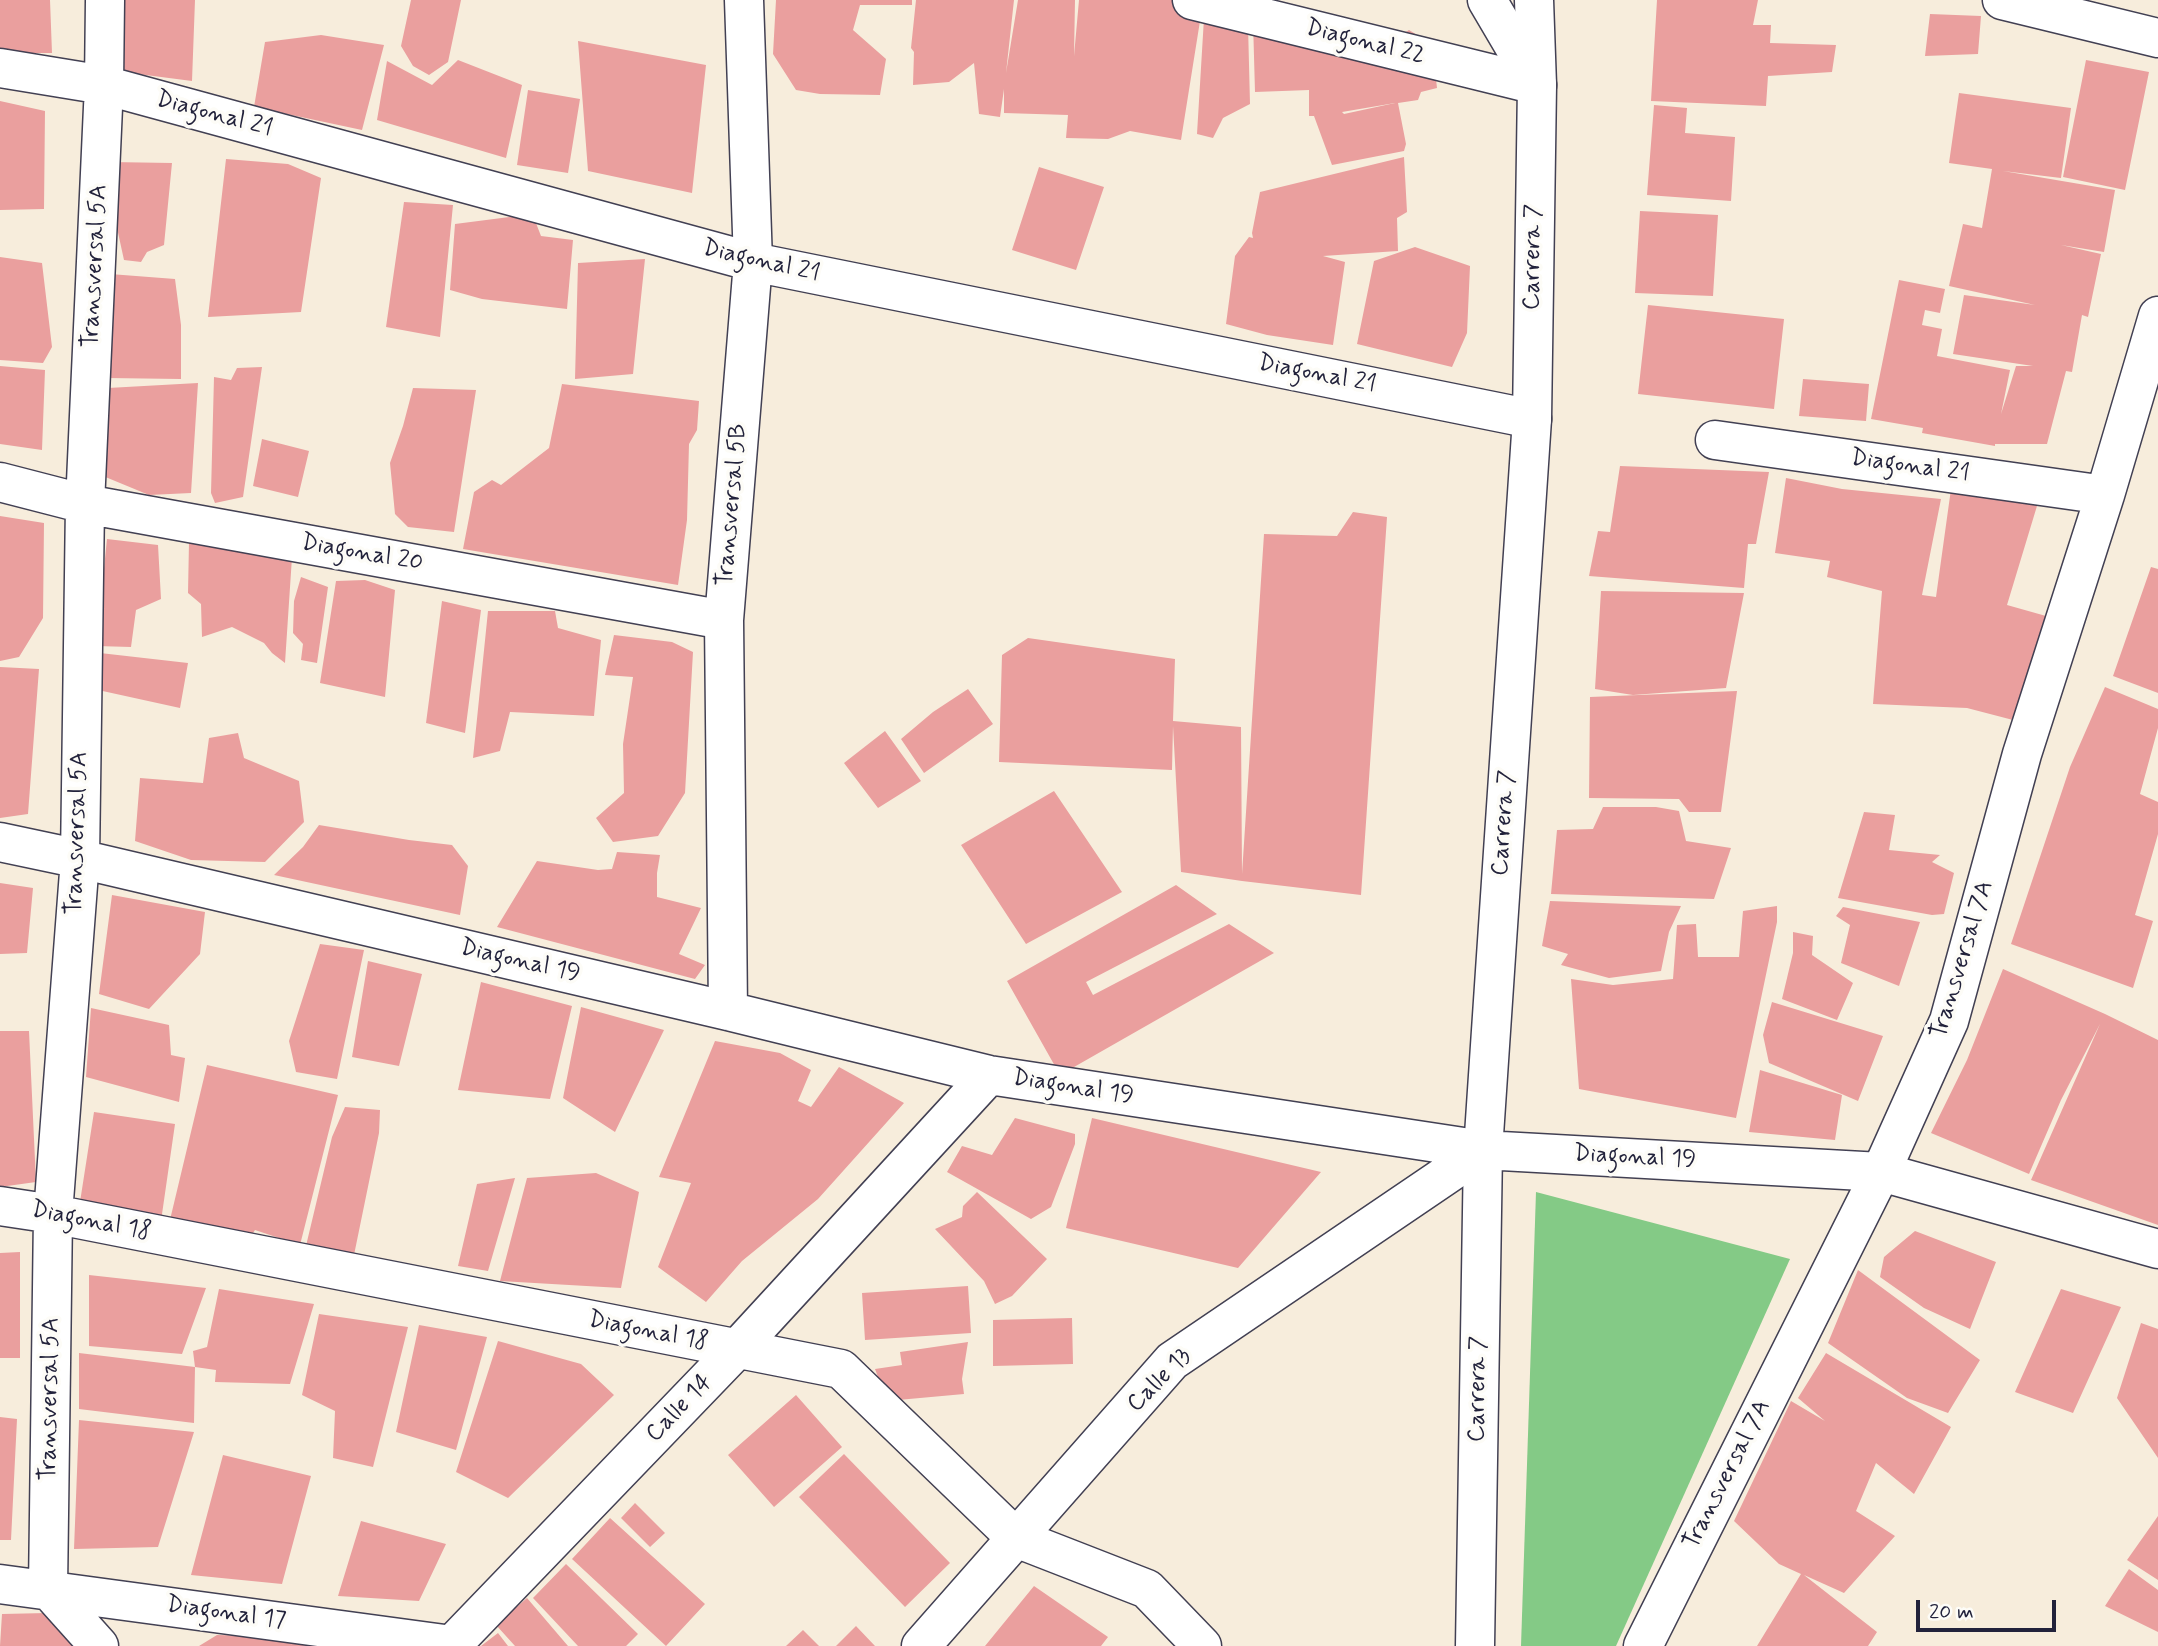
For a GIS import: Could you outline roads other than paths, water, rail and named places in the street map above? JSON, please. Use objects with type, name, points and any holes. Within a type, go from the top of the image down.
[{"type":"street","name":"Transversal 5A","points":[[48,1589],[53,1214],[80,859],[85,504],[104,85],[105,0]]},
{"type":"street","name":"Transversal 5B","points":[[727,1011],[724,620],[753,262],[744,0]]},
{"type":"street","name":"Diagonal 22","points":[[1192,0],[1537,85]]},
{"type":"street","points":[[1487,0],[1537,85]]},
{"type":"street","name":"Carrera 7","points":[[1475,1646],[1483,1150],[1532,419],[1537,85],[1534,0]]},
{"type":"street","points":[[2001,0],[2158,38]]},
{"type":"street","name":"Diagonal 21","points":[[0,68],[104,85],[753,262],[1532,419]]},
{"type":"street","name":"Transversal 7A","points":[[1643,1646],[1881,1172],[1949,1021],[2022,754],[2105,495],[2158,316]]},
{"type":"street","name":"Diagonal 21","points":[[1715,440],[2105,495]]},
{"type":"street","name":"Diagonal 20","points":[[0,482],[85,504],[724,620]]},
{"type":"street","name":"Diagonal 19","points":[[0,842],[727,1011],[989,1075],[1483,1150],[1881,1172],[2158,1249]]},
{"type":"street","name":"Calle 14","points":[[451,1646],[737,1350],[989,1075]]},
{"type":"street","name":"Calle 13","points":[[921,1646],[1172,1361],[1483,1150]]},
{"type":"street","name":"Diagonal 18","points":[[0,1206],[53,1214],[841,1369],[1016,1538],[1147,1589],[1202,1646]]},
{"type":"street","name":"Diagonal 17","points":[[0,1584],[451,1646]]},
{"type":"street","points":[[48,1589],[99,1646]]}]
